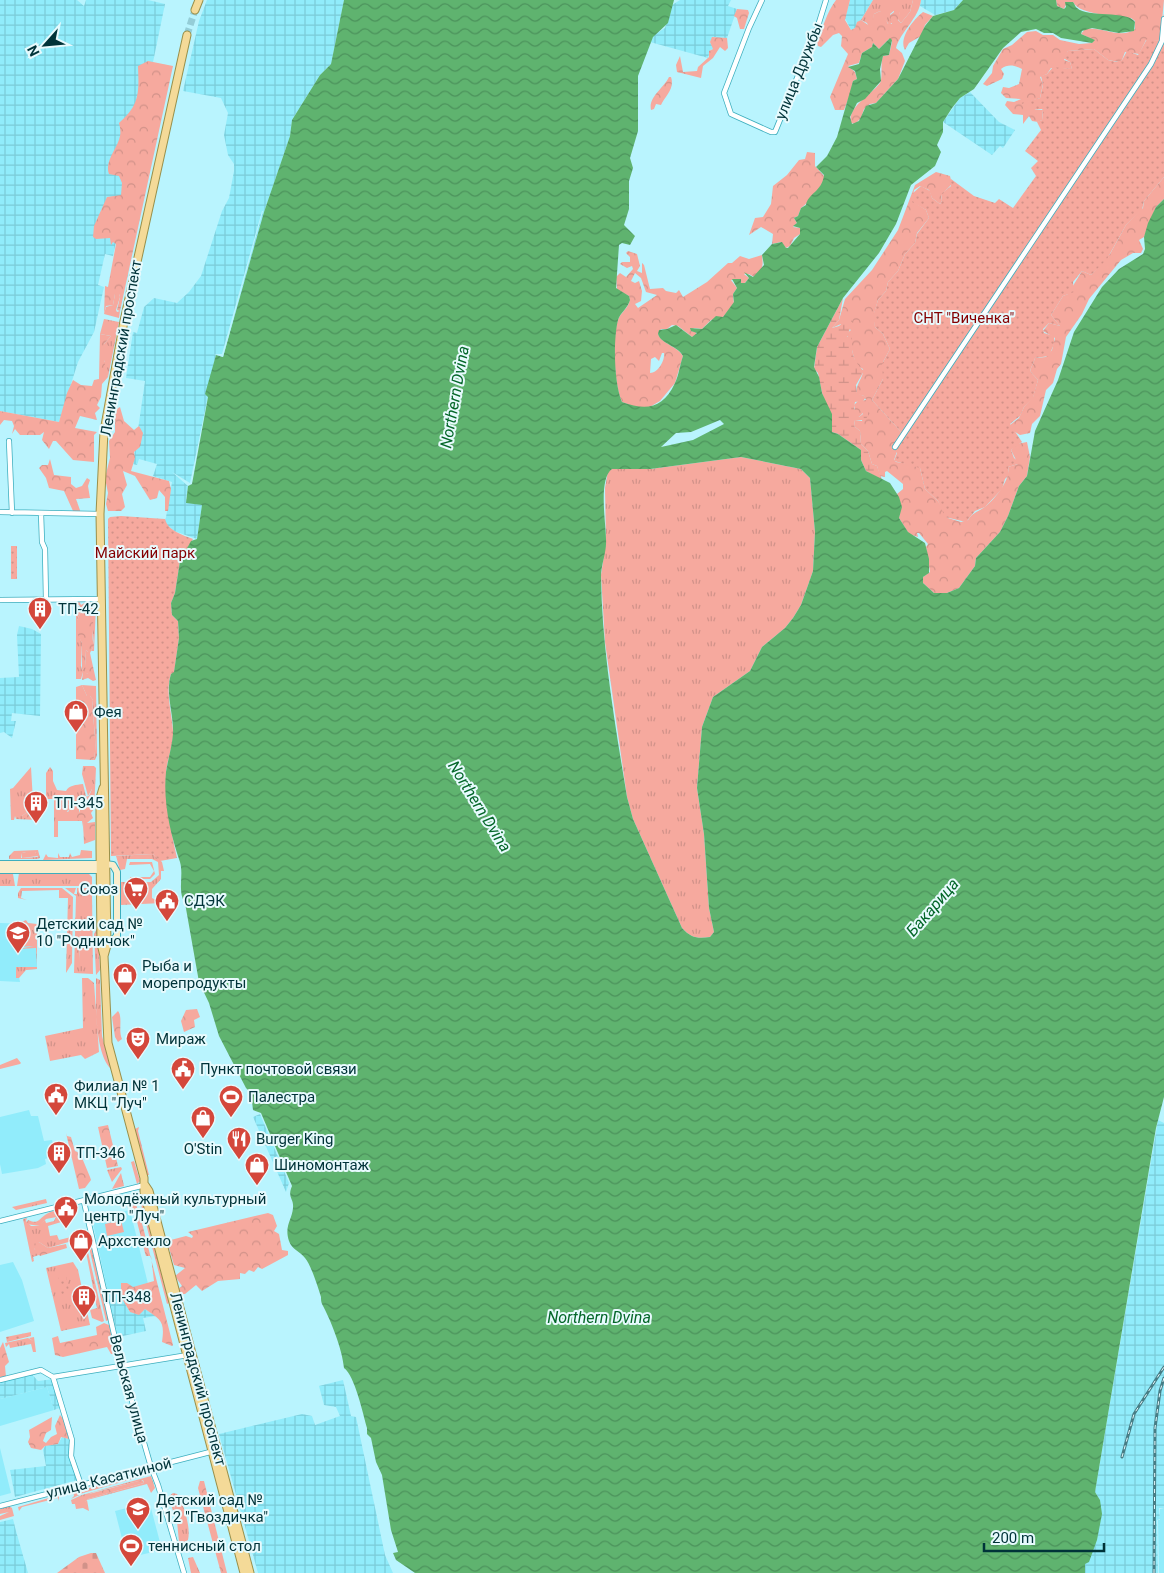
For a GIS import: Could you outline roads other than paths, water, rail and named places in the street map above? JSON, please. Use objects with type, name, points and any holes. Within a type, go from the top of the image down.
[{"type":"main road","points":[[194,10],[198,0]]},
{"type":"main road","name":"Ленинградский проспект","points":[[104,956],[107,945],[100,798],[103,785],[100,514],[107,409],[136,266],[187,35]]},
{"type":"main road","points":[[0,864],[103,867]]},
{"type":"main road","points":[[0,870],[103,867],[113,865],[117,872],[117,936],[107,945]]},
{"type":"main road","name":"Ленинградский проспект","points":[[103,867],[101,944],[104,956],[108,1043],[145,1185],[149,1191],[244,1573]]},
{"type":"main road","name":"Ленинградский проспект","points":[[214,1451],[250,1573]]},
{"type":"street","name":"улица Дружбы","points":[[762,0],[724,93],[731,114],[763,130],[775,132],[817,29],[826,0]]},
{"type":"street","points":[[895,447],[1151,64],[1162,41],[1164,19]]},
{"type":"street","points":[[10,441],[12,513]]},
{"type":"street","points":[[0,512],[100,514]]},
{"type":"street","points":[[41,513],[42,542],[45,548],[46,600]]},
{"type":"street","points":[[0,600],[101,599]]},
{"type":"street","points":[[0,1221],[84,1202],[145,1185]]},
{"type":"street","name":"Вельская улица","points":[[84,1202],[123,1367],[150,1467],[158,1485],[184,1573]]},
{"type":"street","points":[[0,1380],[41,1370],[53,1377],[123,1367],[189,1354]]},
{"type":"street","points":[[53,1377],[72,1440],[71,1456],[81,1485]]},
{"type":"street","name":"улица Касаткиной","points":[[0,1506],[214,1451]]},
{"type":"water","name":"Northern Dvina","points":[[344,0],[674,0],[668,23],[653,37],[638,76],[638,131],[630,158],[633,168],[629,181],[629,209],[624,225],[635,236],[630,245],[622,243],[619,245],[616,288],[629,296],[630,300],[628,306],[619,317],[616,329],[615,362],[619,394],[622,402],[646,407],[659,403],[670,392],[676,380],[683,356],[660,337],[658,334],[659,330],[676,325],[692,337],[697,333],[691,331],[690,328],[702,329],[716,316],[723,317],[734,302],[733,294],[737,288],[732,279],[741,279],[741,283],[745,283],[749,278],[744,272],[753,277],[764,265],[762,255],[772,244],[782,242],[788,248],[800,234],[800,228],[793,226],[797,223],[794,218],[798,216],[801,208],[806,205],[809,198],[823,181],[824,175],[816,167],[827,156],[837,137],[853,81],[857,79],[855,71],[848,67],[859,64],[862,53],[872,47],[873,43],[879,49],[890,38],[892,40],[889,55],[883,56],[880,69],[881,81],[865,99],[857,103],[850,117],[852,124],[859,121],[866,106],[876,103],[898,79],[925,26],[933,16],[954,10],[963,0],[1056,0],[1057,6],[1064,9],[1066,7],[1065,2],[1073,2],[1076,8],[1082,11],[1124,16],[1131,18],[1135,22],[1134,31],[1119,33],[1092,28],[1082,31],[1081,34],[1095,40],[1092,43],[1061,38],[1053,33],[1044,33],[1036,29],[1021,32],[1003,48],[974,89],[960,98],[943,122],[943,132],[937,145],[941,152],[935,166],[911,185],[896,224],[879,253],[843,298],[817,347],[814,367],[819,377],[822,393],[832,414],[832,432],[861,450],[861,460],[866,471],[890,483],[899,497],[902,507],[899,518],[908,532],[925,543],[929,559],[929,573],[923,577],[923,583],[934,593],[947,593],[959,588],[975,566],[976,558],[1000,532],[1019,486],[1027,476],[1035,431],[1058,380],[1074,332],[1102,287],[1119,269],[1143,254],[1145,249],[1144,237],[1148,223],[1156,207],[1164,199],[1164,1097],[1156,1128],[1095,1492],[1100,1500],[1102,1514],[1097,1540],[1089,1562],[1085,1564],[1085,1573],[415,1573],[396,1560],[393,1553],[398,1552],[391,1530],[382,1475],[376,1462],[371,1438],[367,1434],[358,1396],[352,1379],[344,1368],[339,1343],[322,1303],[312,1271],[305,1258],[289,1241],[287,1231],[293,1208],[290,1196],[292,1186],[261,1113],[253,1110],[251,1093],[246,1088],[219,1036],[209,1003],[199,982],[185,903],[181,893],[181,867],[170,829],[166,806],[165,783],[173,734],[169,682],[171,674],[174,672],[179,638],[178,621],[172,615],[171,603],[175,593],[180,561],[191,541],[197,539],[202,505],[186,503],[188,486],[192,484],[208,397],[205,394],[216,355],[223,357],[264,212],[290,136],[292,120],[320,75],[331,64]],"holes":[[[720,420],[724,424],[693,440],[661,447],[676,433],[691,432]],[[741,457],[801,469],[810,478],[815,532],[813,571],[801,605],[793,618],[785,628],[762,647],[750,671],[713,697],[702,727],[697,788],[704,834],[709,908],[714,932],[710,937],[698,938],[688,934],[682,928],[633,819],[627,797],[610,687],[604,632],[601,577],[606,544],[604,491],[605,482],[612,469],[650,469]]]},
{"type":"tunnel","points":[[187,35],[195,10]]},
{"type":"railway","points":[[1122,1457],[1134,1414],[1164,1367]]},
{"type":"railway","points":[[1154,1573],[1155,1428],[1160,1391],[1164,1378]]},
{"type":"place","name":"ТП-42","points":[[40,630]]},
{"type":"place","name":"Фея","points":[[76,733]]},
{"type":"place","name":"ТП-345","points":[[36,824]]},
{"type":"place","name":"Союз","points":[[136,910]]},
{"type":"place","name":"СДЭК","points":[[167,922]]},
{"type":"place","name":"Детский сад № 10 \"Родничок\"","points":[[18,954]]},
{"type":"place","name":"Рыба и морепродукты","points":[[125,996]]},
{"type":"place","name":"Мираж","points":[[138,1060]]},
{"type":"place","name":"Пункт почтовой связи","points":[[183,1090]]},
{"type":"place","name":"Филиал № 1 МКЦ \"Луч\"","points":[[56,1116]]},
{"type":"place","name":"Палестра","points":[[231,1118]]},
{"type":"place","name":"O'Stin","points":[[203,1139]]},
{"type":"place","name":"Burger King","points":[[239,1160]]},
{"type":"place","name":"ТП-346","points":[[59,1174]]},
{"type":"place","name":"Шиномонтаж","points":[[257,1186]]},
{"type":"place","name":"Молодёжный культурный центр \"Луч\"","points":[[66,1229]]},
{"type":"place","name":"Архстекло","points":[[81,1262]]},
{"type":"place","name":"ТП-348","points":[[84,1318]]},
{"type":"place","name":"Детский сад № 112 \"Гвоздичка\"","points":[[138,1530]]},
{"type":"place","name":"теннисный стол","points":[[131,1567]]},
{"type":"park label","name":"СНТ \"Виченка\"","points":[[964,318]]},
{"type":"park label","name":"Майский парк","points":[[145,553]]},
{"type":"water label","name":"Бакарица","points":[[932,907]]}]
